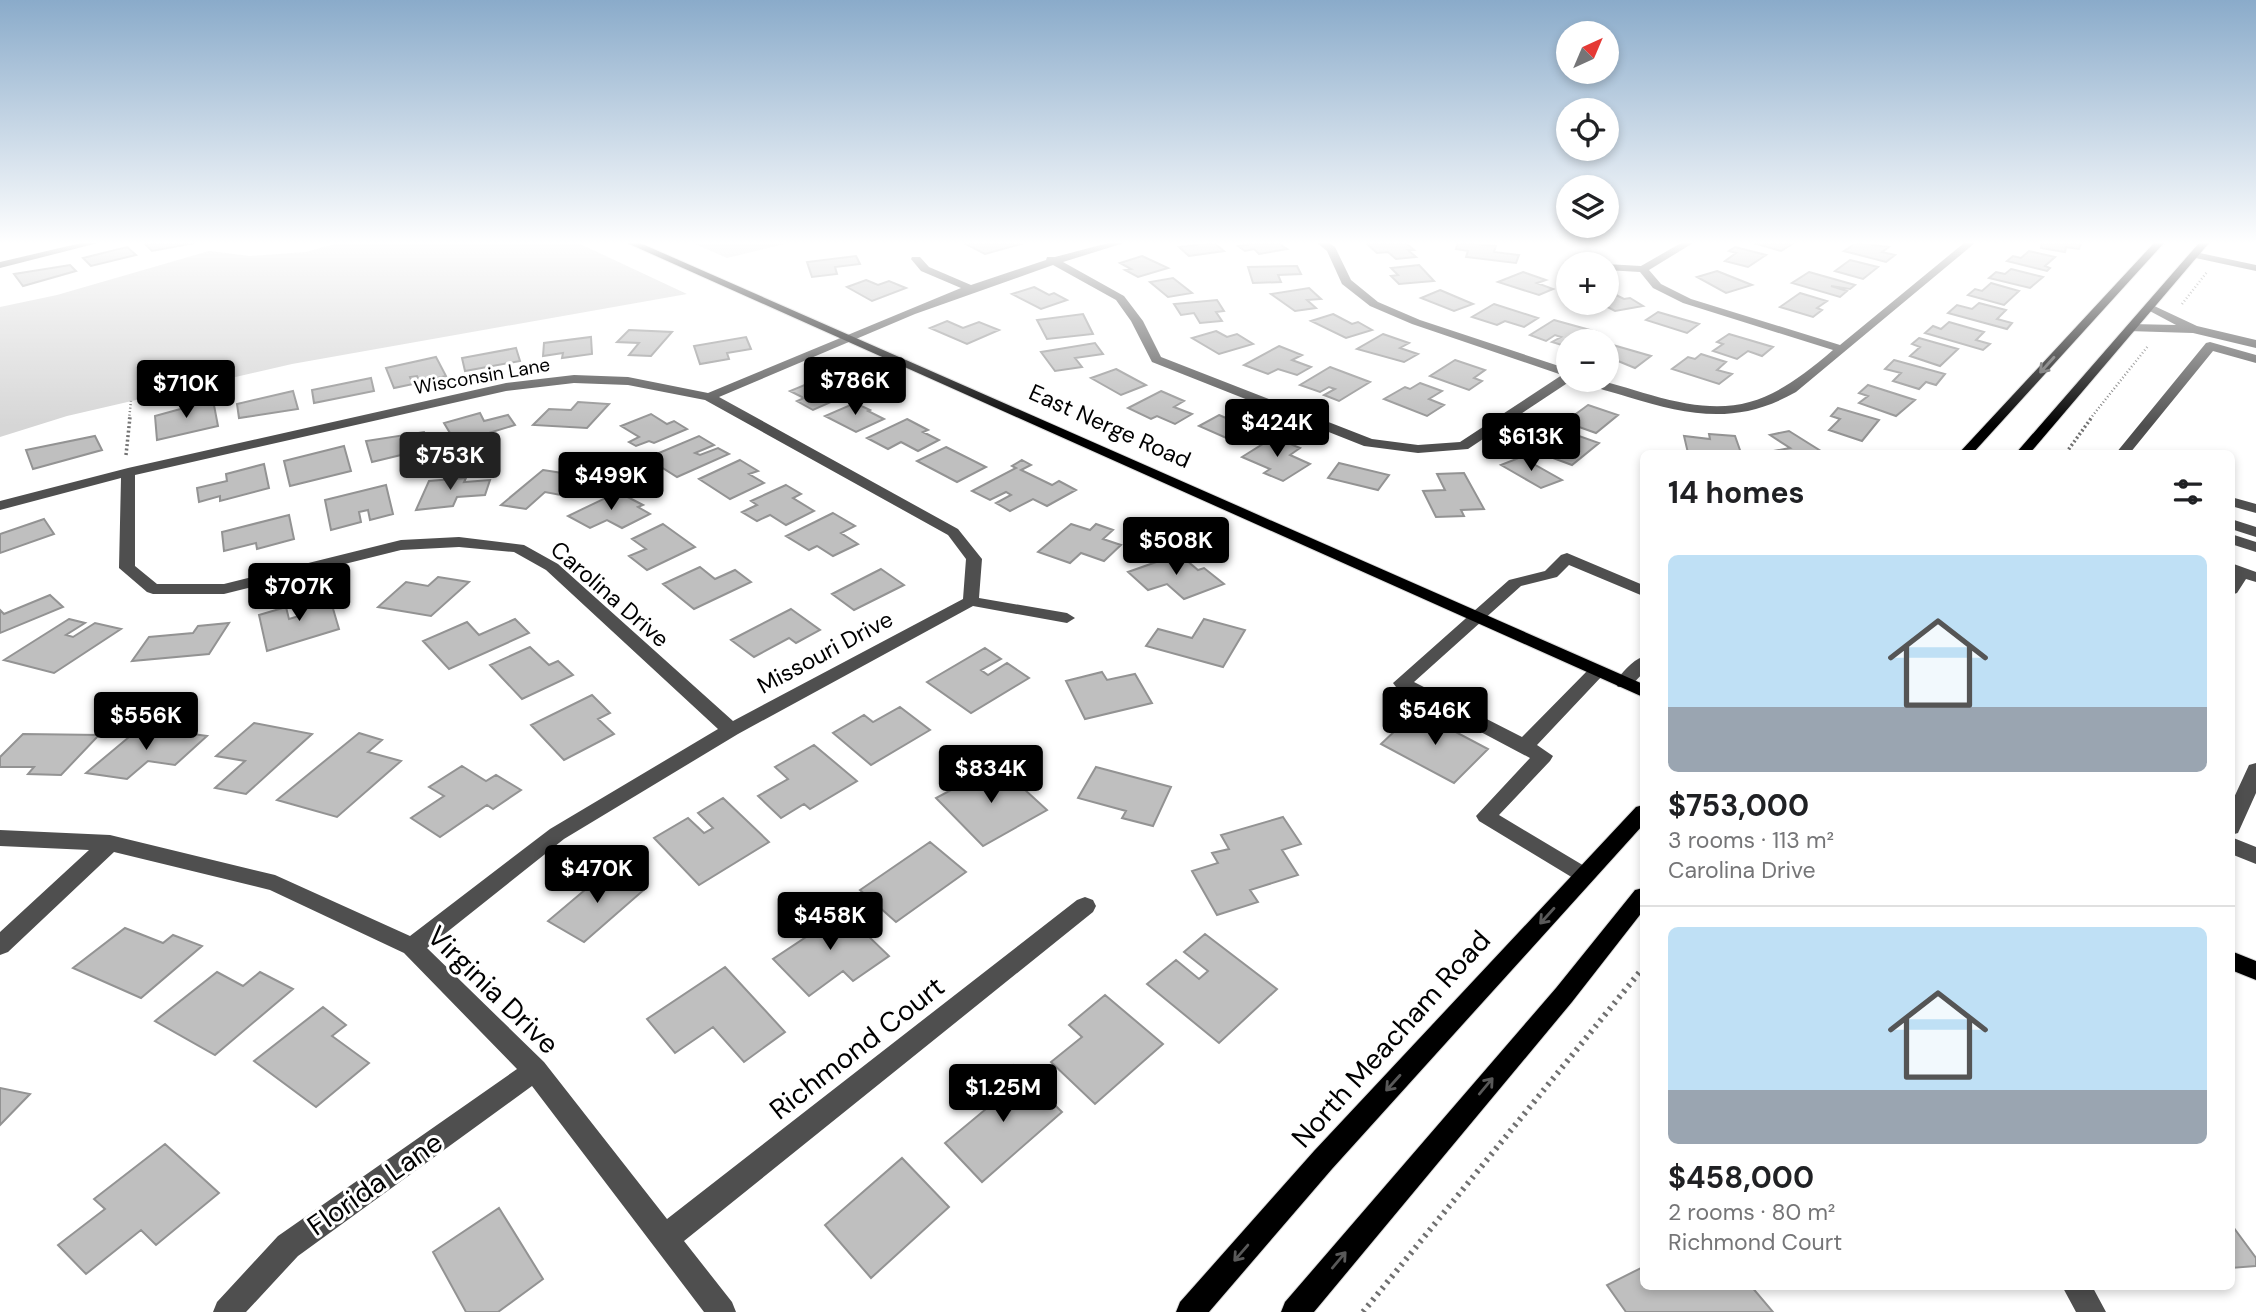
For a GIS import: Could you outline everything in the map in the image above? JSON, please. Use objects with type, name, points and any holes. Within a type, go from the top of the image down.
[{"type":"main road","name":"East Nerge Road","points":[[770,304],[1640,690]]},
{"type":"main road","points":[[1972,450],[2104,304]]},
{"type":"main road","points":[[2025,450],[2152,304]]},
{"type":"main road","name":"North Meacham Road","points":[[1189,1312],[1323,1160],[1640,815]]},
{"type":"main road","points":[[1295,1312],[1564,995],[1640,900]]},
{"type":"main road","points":[[2235,962],[2256,971]]},
{"type":"street","points":[[709,397],[928,304]]},
{"type":"street","points":[[1125,304],[1138,321],[1156,359],[1368,443],[1418,449],[1463,446],[1556,383]]},
{"type":"street","points":[[1375,304],[1416,323],[1556,371]]},
{"type":"street","points":[[1697,304],[1841,349]]},
{"type":"street","points":[[1619,388],[1675,404],[1738,411],[1764,404],[1781,395],[1895,304]]},
{"type":"street","points":[[2150,307],[2193,329]]},
{"type":"street","points":[[2132,328],[2193,329],[2256,344]]},
{"type":"street","points":[[2125,450],[2210,346],[2256,359]]},
{"type":"street","name":"Wisconsin Lane","points":[[0,506],[127,466],[506,387],[574,379],[628,381],[709,397]]},
{"type":"street","points":[[709,397],[953,532],[974,559],[971,601],[1067,618]]},
{"type":"street","name":"Carolina Drive","points":[[127,466],[127,568],[153,589],[224,589],[401,545],[459,542],[518,548],[552,567],[731,730]]},
{"type":"street","points":[[2235,502],[2256,509]]},
{"type":"street","points":[[2235,525],[2256,532]]},
{"type":"street","points":[[2235,540],[2256,547]]},
{"type":"street","points":[[1583,876],[1486,816],[1543,756],[1402,683],[1515,583],[1551,574],[1567,558],[1640,590]]},
{"type":"street","name":"Missouri Drive","points":[[412,947],[557,834],[731,730],[971,601]]},
{"type":"street","points":[[1624,682],[1640,666]]},
{"type":"street","points":[[1524,746],[1597,671]]},
{"type":"street","points":[[2235,819],[2256,770]]},
{"type":"street","name":"Virginia Drive","points":[[0,838],[110,843],[275,883],[412,947],[535,1070],[667,1237],[722,1312]]},
{"type":"street","points":[[0,946],[110,843]]},
{"type":"street","points":[[2235,847],[2256,856]]},
{"type":"street","name":"Richmond Court","points":[[667,1237],[1085,906]]},
{"type":"street","name":"Florida Lane","points":[[227,1312],[288,1246],[535,1070]]},
{"type":"street","points":[[2078,1290],[2092,1312]]},
{"type":"path","points":[[127,466],[131,401]]},
{"type":"path","points":[[1363,1312],[1640,972]]},
{"type":"shaded area","points":[[13,304],[629,304],[292,364],[67,416],[0,437],[0,307]]},
{"type":"building","points":[[1032,304],[1055,304],[1041,309]]},
{"type":"building","points":[[1174,304],[1220,304],[1224,311],[1216,312],[1222,321],[1200,323],[1194,313],[1181,315]]},
{"type":"building","points":[[1285,304],[1312,304],[1316,308],[1295,311]]},
{"type":"building","points":[[1437,304],[1472,304],[1454,311]]},
{"type":"building","points":[[1495,304],[1538,318],[1524,327],[1505,321],[1497,325],[1472,317]]},
{"type":"building","points":[[1619,304],[1643,306],[1619,310]]},
{"type":"building","points":[[1784,304],[1822,304],[1817,308],[1822,310],[1813,317],[1780,307]]},
{"type":"building","points":[[1978,304],[1984,304],[2006,310],[1997,319],[2012,323],[2007,329],[1948,313],[1957,305],[1972,309]]},
{"type":"building","points":[[1658,312],[1699,324],[1687,333],[1646,320]]},
{"type":"building","points":[[1083,314],[1093,334],[1047,339],[1037,320]]},
{"type":"building","points":[[1333,314],[1372,330],[1346,338],[1311,321]]},
{"type":"building","points":[[1554,320],[1586,329],[1556,329],[1556,335],[1546,341],[1530,335]]},
{"type":"building","points":[[947,321],[963,328],[979,322],[999,330],[967,344],[930,328]]},
{"type":"building","points":[[1949,322],[1984,332],[1976,340],[1990,344],[1983,350],[1925,333],[1933,326],[1941,329]]},
{"type":"building","points":[[629,330],[672,332],[651,356],[629,355],[639,343],[617,342]]},
{"type":"building","points":[[1216,331],[1227,337],[1237,334],[1253,344],[1219,354],[1192,338]]},
{"type":"building","points":[[1383,334],[1409,343],[1400,348],[1418,354],[1404,362],[1357,349]]},
{"type":"building","points":[[1729,334],[1773,347],[1762,356],[1748,351],[1737,359],[1713,351],[1723,344],[1717,342]]},
{"type":"building","points":[[591,337],[592,354],[562,358],[563,353],[543,356],[544,343]]},
{"type":"building","points":[[746,337],[751,349],[727,353],[729,359],[700,364],[694,346]]},
{"type":"building","points":[[1919,338],[1958,349],[1940,366],[1910,356],[1920,347],[1912,344]]},
{"type":"building","points":[[1095,343],[1103,354],[1075,358],[1082,367],[1055,371],[1041,352]]},
{"type":"building","points":[[1279,346],[1302,355],[1292,360],[1311,367],[1297,375],[1278,369],[1268,374],[1244,365]]},
{"type":"building","points":[[1619,347],[1651,356],[1635,368],[1619,361]]},
{"type":"building","points":[[516,348],[520,361],[465,371],[462,358]]},
{"type":"building","points":[[1701,354],[1726,362],[1717,370],[1732,374],[1719,384],[1672,369],[1688,357],[1695,359]]},
{"type":"building","points":[[436,357],[446,376],[420,382],[417,376],[410,377],[413,384],[394,388],[386,368]]},
{"type":"building","points":[[1455,360],[1485,370],[1474,378],[1482,381],[1469,390],[1430,376]]},
{"type":"building","points":[[1894,360],[1945,374],[1936,385],[1926,382],[1919,389],[1893,381],[1901,373],[1885,369]]},
{"type":"building","points":[[1330,367],[1370,382],[1339,401],[1324,395],[1335,389],[1329,387],[1320,392],[1300,385]]},
{"type":"building","points":[[1116,369],[1146,385],[1121,395],[1091,378]]},
{"type":"building","points":[[371,378],[374,391],[314,403],[312,390]]},
{"type":"building","points":[[819,379],[849,394],[813,410],[797,401],[804,398],[790,391]]},
{"type":"building","points":[[1420,383],[1442,391],[1429,399],[1444,405],[1427,416],[1384,399],[1405,387],[1410,389]]},
{"type":"building","points":[[1868,385],[1915,400],[1896,416],[1859,403],[1868,396],[1859,393]]},
{"type":"building","points":[[293,391],[298,409],[239,418],[237,404]]},
{"type":"building","points":[[1161,391],[1184,401],[1174,407],[1192,414],[1175,424],[1157,416],[1151,419],[1128,408]]},
{"type":"building","points":[[213,400],[218,426],[157,440],[155,416]]},
{"type":"building","points":[[578,402],[609,404],[587,428],[533,425],[549,409],[571,410]]},
{"type":"building","points":[[855,403],[884,419],[856,432],[825,416]]},
{"type":"building","points":[[1588,405],[1618,415],[1596,433],[1565,422]]},
{"type":"building","points":[[1838,408],[1879,420],[1862,441],[1829,430],[1840,419],[1831,416]]},
{"type":"building","points":[[480,413],[484,421],[508,415],[515,425],[456,443],[444,423]]},
{"type":"building","points":[[651,414],[667,424],[674,421],[687,429],[654,443],[649,441],[636,446],[629,442],[639,437],[621,426]]},
{"type":"building","points":[[1219,415],[1257,431],[1238,443],[1199,426]]},
{"type":"building","points":[[907,419],[928,430],[923,432],[939,440],[918,451],[901,442],[888,449],[867,438]]},
{"type":"building","points":[[1562,430],[1599,443],[1572,465],[1542,454],[1557,442],[1550,440]]},
{"type":"building","points":[[1789,431],[1819,450],[1779,450],[1790,448],[1770,435]]},
{"type":"building","points":[[424,432],[430,448],[372,462],[366,441]]},
{"type":"building","points":[[1709,434],[1735,436],[1740,450],[1687,450],[1684,436],[1710,439]]},
{"type":"building","points":[[95,436],[102,450],[33,469],[26,450]]},
{"type":"building","points":[[699,436],[714,445],[695,453],[700,455],[718,448],[729,454],[677,477],[647,458]]},
{"type":"building","points":[[1274,437],[1300,448],[1290,455],[1310,464],[1283,481],[1264,473],[1270,469],[1242,457]]},
{"type":"building","points":[[344,446],[351,471],[290,486],[284,461]]},
{"type":"building","points":[[946,447],[986,467],[957,482],[917,461]]},
{"type":"building","points":[[1521,457],[1562,480],[1541,488],[1501,465]]},
{"type":"building","points":[[740,460],[758,471],[749,474],[764,483],[730,499],[699,479]]},
{"type":"building","points":[[1022,460],[1031,465],[1021,470],[1052,485],[1059,481],[1076,490],[1047,506],[1033,499],[1010,511],[996,503],[1011,495],[1006,492],[990,500],[972,491],[1016,468],[1012,466]]},
{"type":"building","points":[[1339,463],[1389,475],[1378,490],[1328,478]]},
{"type":"building","points":[[264,464],[269,488],[220,501],[220,496],[199,502],[197,488],[227,481],[226,474]]},
{"type":"building","points":[[543,470],[588,477],[566,496],[545,492],[526,509],[501,505]]},
{"type":"building","points":[[1464,473],[1484,509],[1461,510],[1464,516],[1436,517],[1423,491],[1445,490],[1437,474]]},
{"type":"building","points":[[466,478],[464,482],[490,480],[485,495],[457,497],[453,506],[416,510],[429,481]]},
{"type":"building","points":[[386,485],[393,514],[370,520],[368,510],[359,512],[361,522],[331,530],[325,500]]},
{"type":"building","points":[[786,485],[801,494],[793,498],[814,511],[786,525],[770,515],[757,521],[742,512],[757,505],[751,501]]},
{"type":"building","points":[[618,492],[643,505],[638,507],[650,514],[622,528],[607,520],[590,528],[568,516]]},
{"type":"building","points":[[833,513],[855,526],[841,533],[858,544],[833,556],[817,546],[809,550],[786,536]]},
{"type":"building","points":[[289,515],[294,539],[257,549],[256,543],[224,551],[222,532]]},
{"type":"building","points":[[44,519],[54,534],[0,553],[0,534]]},
{"type":"building","points":[[663,524],[695,547],[647,570],[629,556],[646,549],[632,539]]},
{"type":"building","points":[[1071,524],[1090,530],[1096,524],[1113,530],[1103,539],[1121,545],[1104,561],[1081,553],[1070,563],[1038,552]]},
{"type":"building","points":[[1179,554],[1198,570],[1204,568],[1224,584],[1184,599],[1167,584],[1148,590],[1128,572]]},
{"type":"building","points":[[700,567],[715,579],[735,570],[751,582],[694,609],[663,584]]},
{"type":"building","points":[[881,569],[904,585],[854,610],[832,594]]},
{"type":"building","points":[[438,577],[469,582],[431,616],[378,607],[406,582],[428,586]]},
{"type":"building","points":[[50,595],[63,607],[0,633],[0,610],[4,614]]},
{"type":"building","points":[[329,595],[339,629],[267,651],[259,615],[286,607],[289,619],[299,616],[297,605]]},
{"type":"building","points":[[791,609],[820,630],[796,643],[789,638],[754,657],[731,640]]},
{"type":"building","points":[[69,619],[85,623],[66,635],[73,637],[95,623],[121,629],[54,673],[4,660]]},
{"type":"building","points":[[515,619],[529,633],[449,669],[423,641],[467,622],[479,635]]},
{"type":"building","points":[[1204,619],[1245,630],[1223,667],[1146,646],[1158,629],[1192,638]]},
{"type":"building","points":[[229,623],[209,654],[132,661],[149,637],[193,633],[198,626]]},
{"type":"building","points":[[530,647],[549,665],[558,661],[573,675],[522,699],[490,665]]},
{"type":"building","points":[[985,648],[1001,659],[981,670],[988,675],[1007,663],[1029,678],[971,713],[927,682]]},
{"type":"building","points":[[1102,672],[1107,680],[1135,674],[1152,703],[1085,719],[1066,681]]},
{"type":"building","points":[[592,695],[610,713],[598,719],[614,734],[564,760],[531,725]]},
{"type":"building","points":[[900,707],[930,730],[871,765],[833,733],[864,715],[873,722]]},
{"type":"building","points":[[1416,711],[1488,749],[1454,783],[1381,744]]},
{"type":"building","points":[[254,723],[312,734],[246,794],[215,788],[245,761],[216,756]]},
{"type":"building","points":[[141,727],[207,736],[175,765],[148,761],[127,779],[86,773]]},
{"type":"building","points":[[359,733],[382,740],[368,752],[401,761],[337,817],[277,800]]},
{"type":"building","points":[[23,734],[99,735],[61,775],[28,774],[34,767],[0,767],[0,757]]},
{"type":"building","points":[[814,745],[857,781],[810,809],[804,804],[781,818],[758,796],[788,779],[775,767]]},
{"type":"building","points":[[998,765],[1047,810],[983,846],[936,798]]},
{"type":"building","points":[[462,766],[486,781],[496,775],[521,790],[493,809],[487,805],[440,837],[411,818],[444,796],[429,787]]},
{"type":"building","points":[[1096,767],[1171,787],[1153,826],[1122,818],[1126,811],[1078,798]]},
{"type":"building","points":[[723,798],[769,842],[699,885],[654,838],[688,818],[704,833],[713,828],[698,813]]},
{"type":"building","points":[[1283,817],[1301,844],[1282,850],[1298,875],[1250,890],[1258,902],[1217,915],[1192,871],[1218,863],[1212,853],[1229,849],[1221,835]]},
{"type":"building","points":[[930,842],[966,872],[896,922],[860,890]]},
{"type":"building","points":[[611,868],[646,888],[584,942],[548,921]]},
{"type":"building","points":[[835,904],[889,956],[853,981],[843,971],[809,996],[773,959],[815,931],[807,923]]},
{"type":"building","points":[[125,928],[163,943],[173,935],[202,946],[141,998],[73,968]]},
{"type":"building","points":[[1205,934],[1277,989],[1219,1043],[1147,984],[1176,960],[1199,979],[1208,971],[1184,952]]},
{"type":"building","points":[[725,967],[785,1032],[744,1062],[713,1027],[675,1053],[647,1019]]},
{"type":"building","points":[[217,972],[243,986],[260,972],[293,989],[215,1055],[155,1021]]},
{"type":"building","points":[[1105,995],[1163,1044],[1095,1104],[1051,1062],[1082,1037],[1069,1025]]},
{"type":"building","points":[[323,1007],[346,1025],[332,1036],[369,1063],[316,1107],[254,1061]]},
{"type":"building","points":[[1013,1065],[1062,1112],[982,1182],[945,1143],[992,1104],[980,1092]]},
{"type":"building","points":[[0,1088],[30,1094],[0,1125]]},
{"type":"building","points":[[165,1144],[219,1193],[156,1245],[141,1230],[86,1274],[58,1245],[105,1209],[94,1199]]},
{"type":"building","points":[[902,1158],[949,1207],[871,1278],[825,1225]]},
{"type":"building","points":[[499,1208],[543,1279],[498,1312],[466,1312],[433,1252]]},
{"type":"building","points":[[2235,1229],[2256,1258],[2256,1266],[2235,1268]]},
{"type":"building","points":[[1640,1268],[1640,1290],[1754,1290],[1773,1312],[1626,1312],[1607,1285]]}]
